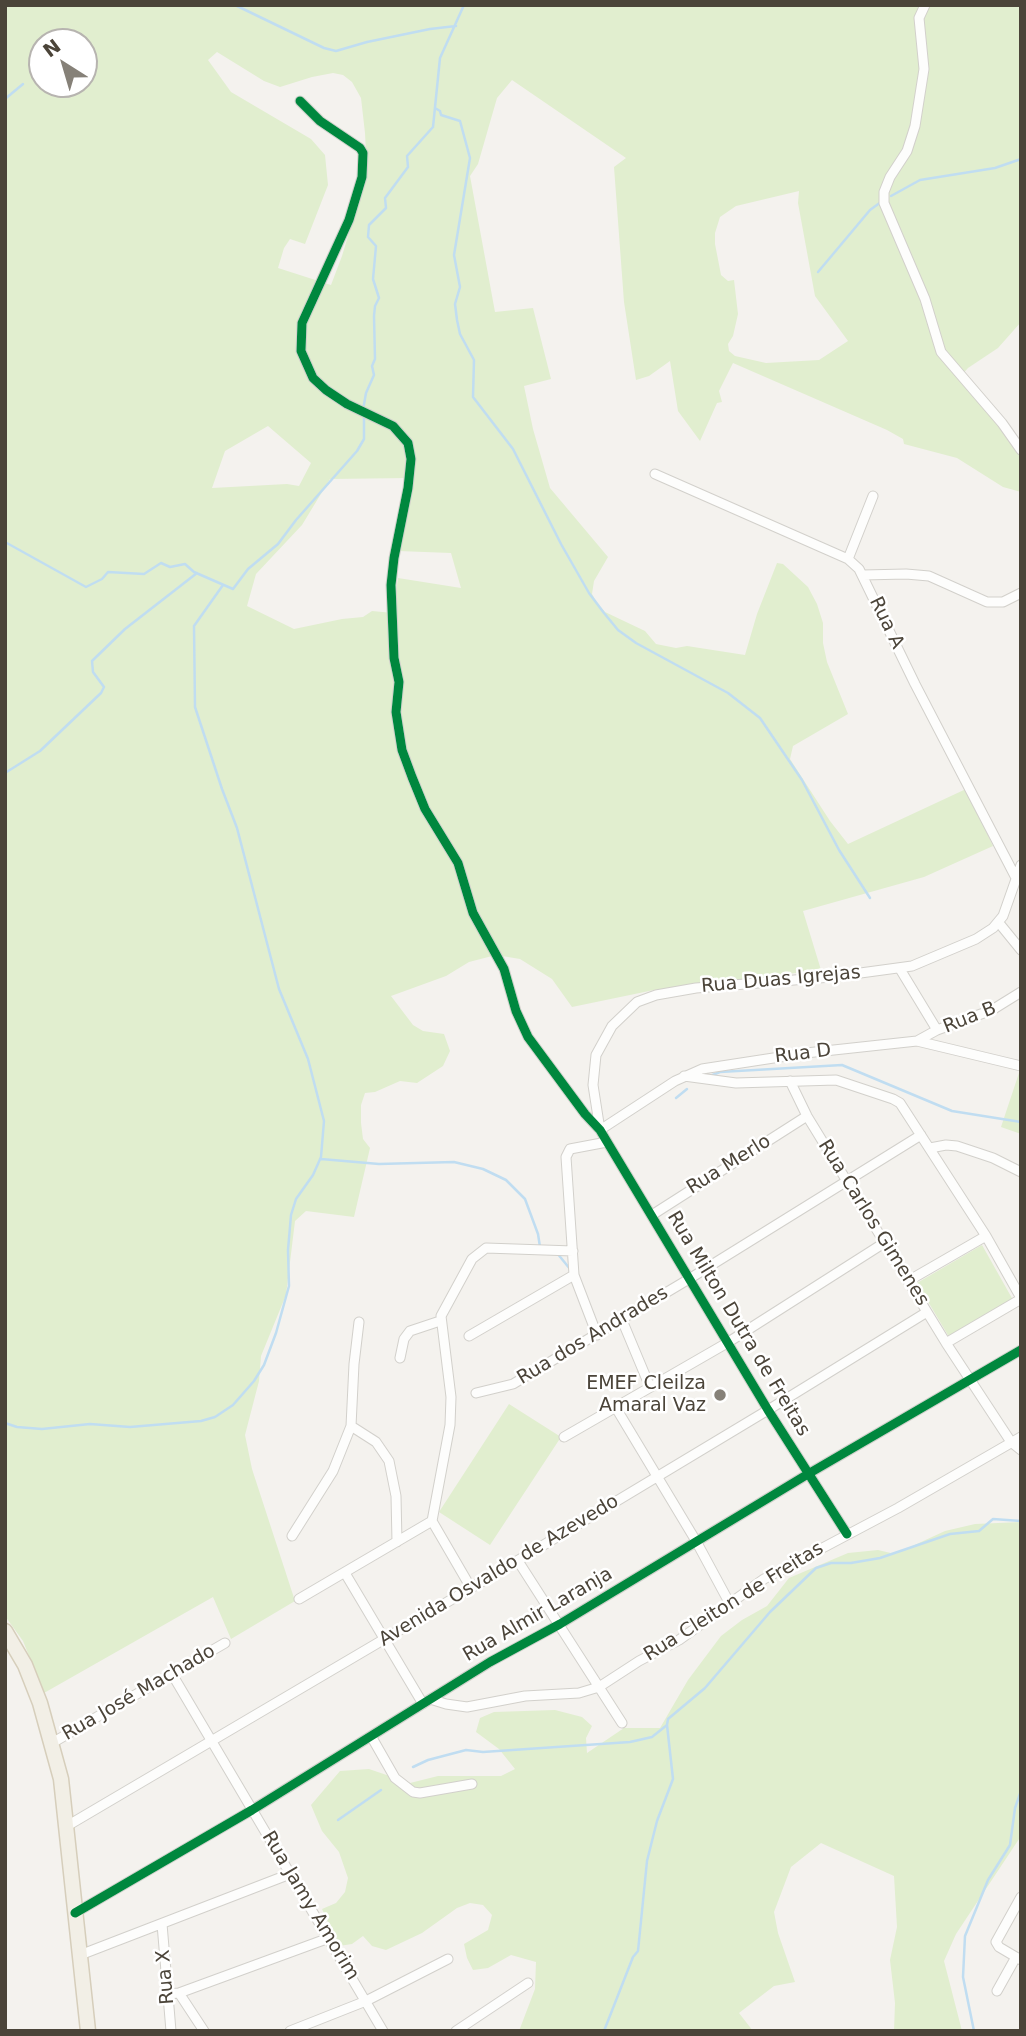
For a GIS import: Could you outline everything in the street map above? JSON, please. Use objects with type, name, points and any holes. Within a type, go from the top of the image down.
[{"type":"main road","points":[[5,1631],[24,1665],[40,1703],[61,1779],[88,2031]]},
{"type":"street","points":[[925,5],[919,19],[924,69],[915,126],[906,151],[890,177],[884,192],[884,203],[925,299],[941,352],[1002,423],[1021,450]]},
{"type":"street","points":[[300,101],[320,121],[360,148],[363,153],[362,177],[349,220],[302,323],[301,351],[313,379],[347,404],[393,426],[408,443],[411,459],[391,585],[394,657],[399,682],[396,712],[402,750],[425,809],[458,863],[476,920],[504,969],[520,1022],[536,1048],[600,1130]]},
{"type":"street","name":"Rua A","points":[[655,474],[854,563],[863,575],[915,684],[1016,878]]},
{"type":"street","points":[[848,559],[873,496]]},
{"type":"street","points":[[863,575],[929,576],[987,602],[1003,602],[1021,593]]},
{"type":"street","points":[[1021,865],[999,923],[1021,950]]},
{"type":"street","name":"Rua Duas Igrejas","points":[[600,1130],[593,1085],[596,1055],[612,1026],[637,1002],[656,995],[696,988],[900,969],[976,939],[999,923]]},
{"type":"street","points":[[900,969],[937,1030]]},
{"type":"street","name":"Rua B","points":[[917,1041],[937,1030],[992,1010],[1021,992]]},
{"type":"street","name":"Rua D","points":[[600,1130],[684,1076],[713,1067],[917,1041],[1021,1066]]},
{"type":"street","points":[[684,1076],[736,1083],[836,1080],[893,1099],[905,1109],[986,1236],[1021,1298],[946,1343]]},
{"type":"street","name":"Rua Carlos Gimenes","points":[[790,1081],[807,1116],[946,1343],[1011,1442],[1021,1450]]},
{"type":"street","name":"Rua Merlo","points":[[652,1214],[807,1116]]},
{"type":"street","name":"Rua Milton Dutra de Freitas","points":[[600,1130],[727,1343],[847,1534]]},
{"type":"street","name":"Rua dos Andrades","points":[[476,1393],[513,1384],[622,1320],[921,1135]]},
{"type":"street","points":[[597,1335],[573,1275],[566,1155],[570,1149],[607,1142]]},
{"type":"street","points":[[930,1148],[957,1146],[993,1158],[1021,1172]]},
{"type":"street","points":[[908,1281],[986,1236]]},
{"type":"street","points":[[564,1437],[727,1343],[884,1243]]},
{"type":"street","points":[[471,1588],[432,1521],[450,1425],[451,1397],[440,1321],[472,1259],[481,1250],[492,1247],[573,1251]]},
{"type":"street","points":[[469,1336],[573,1275]]},
{"type":"street","name":"Avenida Osvaldo de Azevedo","points":[[67,1826],[518,1561],[927,1312]]},
{"type":"street","points":[[622,1320],[650,1387]]},
{"type":"street","points":[[400,1358],[404,1339],[410,1331],[440,1321]]},
{"type":"street","points":[[292,1536],[332,1471],[351,1426],[359,1322]]},
{"type":"street","name":"Rua Almir Laranja","points":[[75,1913],[253,1810],[509,1651],[560,1625],[808,1474],[1021,1350]]},
{"type":"street","points":[[616,1408],[696,1541],[730,1604]]},
{"type":"street","points":[[351,1426],[376,1442],[389,1461],[396,1496],[397,1542]]},
{"type":"street","name":"Rua Cleiton de Freitas","points":[[427,1701],[467,1707],[525,1696],[579,1693],[599,1688],[639,1661],[679,1640],[764,1579],[898,1508],[1021,1437]]},
{"type":"street","points":[[299,1599],[432,1521]]},
{"type":"street","points":[[518,1561],[622,1723]]},
{"type":"street","points":[[345,1573],[427,1701]]},
{"type":"street","name":"Rua José Machado","points":[[52,1743],[225,1643]]},
{"type":"street","name":"Rua Jamy Amorim","points":[[172,1674],[383,2031]]},
{"type":"street","points":[[372,1736],[395,1778],[413,1792],[472,1784]]},
{"type":"street","points":[[80,1955],[290,1874]]},
{"type":"street","points":[[997,1991],[1018,1958],[999,1947],[996,1942],[1021,1897]]},
{"type":"street","name":"Rua X","points":[[162,1924],[171,2031]]},
{"type":"street","points":[[167,1994],[179,1993],[329,1938]]},
{"type":"street","points":[[290,2031],[366,2001],[448,1959]]},
{"type":"street","points":[[456,2031],[528,1983]]},
{"type":"street","points":[[179,1993],[204,2031]]},
{"type":"green space","points":[[5,5],[1021,5],[1021,322],[998,348],[968,368],[959,378],[997,420],[1021,455],[1021,492],[1003,487],[957,458],[904,444],[903,439],[887,430],[733,363],[719,391],[722,402],[717,403],[700,441],[678,411],[670,361],[649,376],[636,380],[624,302],[614,167],[626,158],[512,80],[497,98],[478,164],[470,176],[495,312],[533,308],[551,379],[524,386],[550,488],[608,557],[594,581],[592,594],[597,603],[605,612],[645,631],[656,644],[745,655],[757,614],[777,563],[783,564],[808,587],[817,604],[823,623],[827,662],[848,714],[793,746],[790,759],[830,821],[848,844],[966,789],[993,846],[924,877],[803,911],[821,970],[654,990],[572,1007],[552,979],[520,959],[496,955],[469,962],[446,976],[391,996],[413,1025],[423,1031],[444,1034],[450,1051],[443,1066],[417,1083],[400,1081],[375,1092],[365,1093],[361,1105],[361,1123],[363,1139],[370,1148],[354,1217],[306,1211],[295,1221],[286,1295],[261,1356],[259,1381],[245,1435],[252,1469],[295,1601],[231,1639],[213,1597],[44,1693],[23,1641],[5,1616]],"holes":[[[217,52],[264,81],[280,87],[312,77],[333,73],[343,75],[352,82],[361,98],[367,173],[331,285],[278,268],[284,248],[290,239],[305,244],[328,185],[325,155],[311,139],[231,92],[208,60]],[[799,191],[798,203],[815,296],[848,341],[819,360],[766,363],[735,356],[729,351],[728,344],[733,336],[738,314],[734,280],[728,281],[721,275],[715,244],[720,217],[736,206]],[[268,426],[311,463],[299,486],[287,484],[212,488],[225,451]],[[409,478],[398,551],[451,553],[461,588],[398,578],[393,613],[372,611],[363,617],[294,629],[247,606],[256,574],[302,525],[330,479]]]},
{"type":"green space","points":[[1019,1073],[1021,1074],[1021,1134],[1001,1127]]},
{"type":"green space","points":[[982,1245],[1013,1300],[949,1337],[917,1283]]},
{"type":"green space","points":[[509,1404],[561,1437],[490,1545],[439,1512]]},
{"type":"green space","points":[[1021,1522],[1021,1836],[956,1934],[944,1961],[962,2031],[894,2031],[895,2003],[890,1960],[897,1927],[894,1876],[821,1843],[791,1867],[774,1912],[778,1933],[795,1982],[774,1986],[739,2013],[753,2031],[519,2031],[535,1989],[536,1962],[511,1955],[488,1968],[473,1970],[464,1944],[488,1930],[492,1915],[483,1905],[470,1903],[457,1908],[422,1933],[386,1950],[372,1946],[363,1936],[352,1944],[339,1946],[322,1909],[336,1903],[345,1892],[348,1878],[339,1852],[322,1831],[311,1805],[340,1771],[369,1769],[410,1783],[438,1776],[501,1776],[515,1769],[499,1749],[476,1732],[480,1718],[494,1712],[555,1710],[582,1717],[592,1726],[586,1738],[587,1753],[624,1728],[660,1728],[688,1680],[721,1636],[767,1606],[789,1578],[848,1553],[878,1550],[895,1554],[945,1531],[975,1524]]},
{"type":"waterway","points":[[235,5],[324,48],[336,51],[367,42],[456,26]]},
{"type":"waterway","points":[[363,410],[366,393],[374,375],[374,316],[379,298],[373,279],[376,246],[368,237],[369,225],[386,208],[385,198],[408,167],[407,156],[433,127],[440,58],[464,5]]},
{"type":"waterway","points":[[5,99],[23,84]]},
{"type":"waterway","points":[[435,108],[441,115],[460,121],[470,158],[454,255],[460,287],[455,304],[457,320],[460,334],[474,360],[473,397],[513,449],[561,544],[589,593],[604,613],[618,630],[636,643],[728,693],[760,718],[802,780],[839,850],[870,898]]},
{"type":"waterway","points":[[891,196],[920,180],[995,168],[1021,159]]},
{"type":"waterway","points":[[818,272],[870,210],[881,202]]},
{"type":"waterway","points":[[5,542],[86,587],[102,579],[108,572],[144,574],[161,563],[170,567],[185,564],[194,572],[233,589],[248,569],[278,544],[357,451],[364,439],[364,418]]},
{"type":"waterway","points":[[5,773],[40,751],[101,693],[104,687],[93,672],[92,661],[125,629],[197,573]]},
{"type":"waterway","points":[[5,1423],[42,1429],[90,1424],[130,1427],[201,1421],[215,1417],[233,1405],[264,1365],[289,1286],[291,1215],[296,1199],[313,1175],[321,1157],[324,1121],[308,1059],[279,989],[237,828],[195,707],[194,626],[223,585]]},
{"type":"waterway","points":[[710,1076],[720,1072],[842,1065],[952,1111],[1021,1122]]},
{"type":"waterway","points":[[676,1098],[687,1089]]},
{"type":"waterway","points":[[321,1159],[379,1164],[454,1162],[483,1169],[506,1180],[525,1199],[540,1247]]},
{"type":"waterway","points":[[557,1253],[570,1269]]},
{"type":"waterway","points":[[413,1767],[466,1750],[483,1752],[630,1742],[652,1737],[667,1725],[668,1719],[705,1688],[770,1612],[816,1568],[831,1563],[880,1558],[950,1534],[979,1531],[993,1519],[1021,1521]]},
{"type":"waterway","points":[[604,2031],[633,1957],[638,1951],[647,1861],[657,1821],[673,1779],[667,1725]]},
{"type":"waterway","points":[[338,1820],[381,1790]]},
{"type":"waterway","points":[[974,2031],[963,1977],[965,1936],[988,1880],[1010,1845],[1015,1808],[1021,1791]]},
{"type":"cycle path","points":[[300,101],[320,121],[360,148],[363,153],[362,177],[349,220],[302,323],[301,351],[313,378],[326,390],[347,404],[393,426],[408,443],[411,459],[408,488],[391,585],[394,658],[399,682],[396,712],[402,750],[412,777],[425,809],[458,863],[473,913],[504,969],[516,1011],[528,1037],[600,1130],[768,1410],[847,1534]]},
{"type":"cycle path","points":[[75,1913],[252,1810],[490,1662],[560,1624],[808,1474],[1021,1350]]},
{"type":"place","name":"EMEF Cleilza Amaral Vaz","points":[[720,1395]]}]
